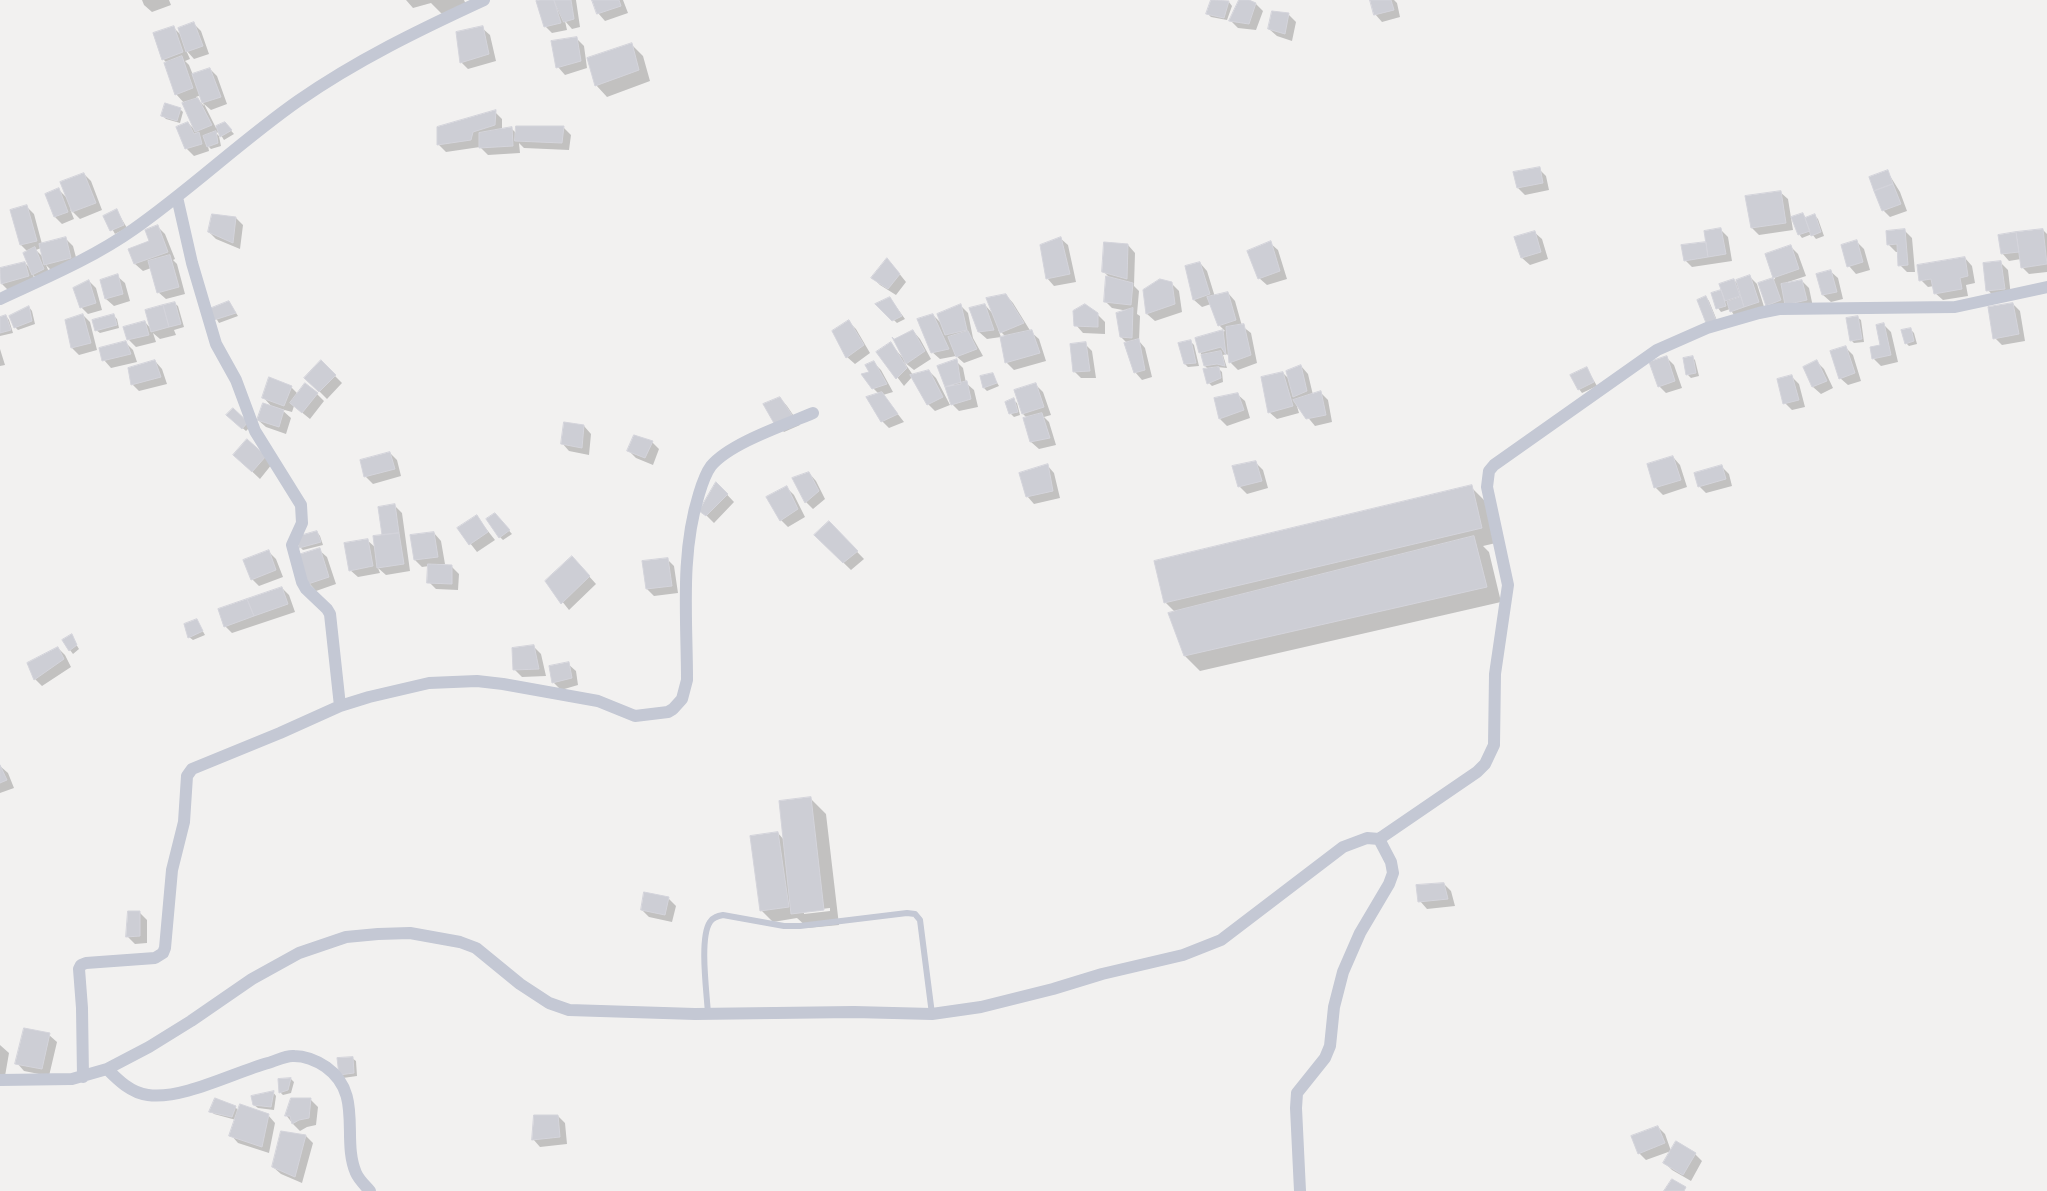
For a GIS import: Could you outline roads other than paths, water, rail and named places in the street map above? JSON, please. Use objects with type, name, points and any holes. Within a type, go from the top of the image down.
[{"type":"street","points":[[0,299],[101,249],[132,230],[177,197],[250,137],[298,101],[346,70],[386,46],[484,0]]},
{"type":"street","points":[[177,197],[192,263],[216,344],[236,380],[255,431],[301,505],[302,523],[292,544],[304,586],[330,614],[340,706]]},
{"type":"street","points":[[0,1080],[72,1080],[107,1069],[149,1047],[252,979],[298,953],[346,937],[410,933],[460,942],[476,948],[520,984],[549,1003],[569,1010],[708,1014],[854,1012],[932,1014],[981,1007],[1053,989],[1102,974],[1183,955],[1220,940],[1343,847],[1367,838],[1379,839],[1477,772],[1485,764],[1494,745],[1495,674],[1508,585],[1487,487],[1489,471],[1494,465],[1657,350],[1707,328],[1779,309],[1955,307],[1990,301],[2047,287]]},
{"type":"street","points":[[83,1077],[82,1008],[79,969],[81,965],[86,963],[155,958],[163,953],[172,870],[184,822],[189,771],[196,766],[280,733],[340,706],[409,687],[452,681],[477,681],[598,701],[635,716],[668,712],[682,698],[687,680],[687,562],[693,513],[705,477],[712,466],[725,454],[744,443],[813,413]]},
{"type":"street","points":[[1300,1191],[1297,1093],[1325,1058],[1330,1046],[1334,1007],[1343,972],[1360,933],[1389,884],[1393,873],[1391,862],[1379,839]]},
{"type":"street","points":[[107,1069],[132,1090],[148,1095],[178,1093],[260,1064],[292,1056],[307,1058],[326,1067],[337,1078],[347,1096],[351,1116],[353,1165],[360,1181],[370,1191]]},
{"type":"lane","points":[[708,1014],[705,966],[707,928],[715,917],[723,915],[784,926],[800,926],[906,913],[915,914],[920,920],[932,1014]]}]
